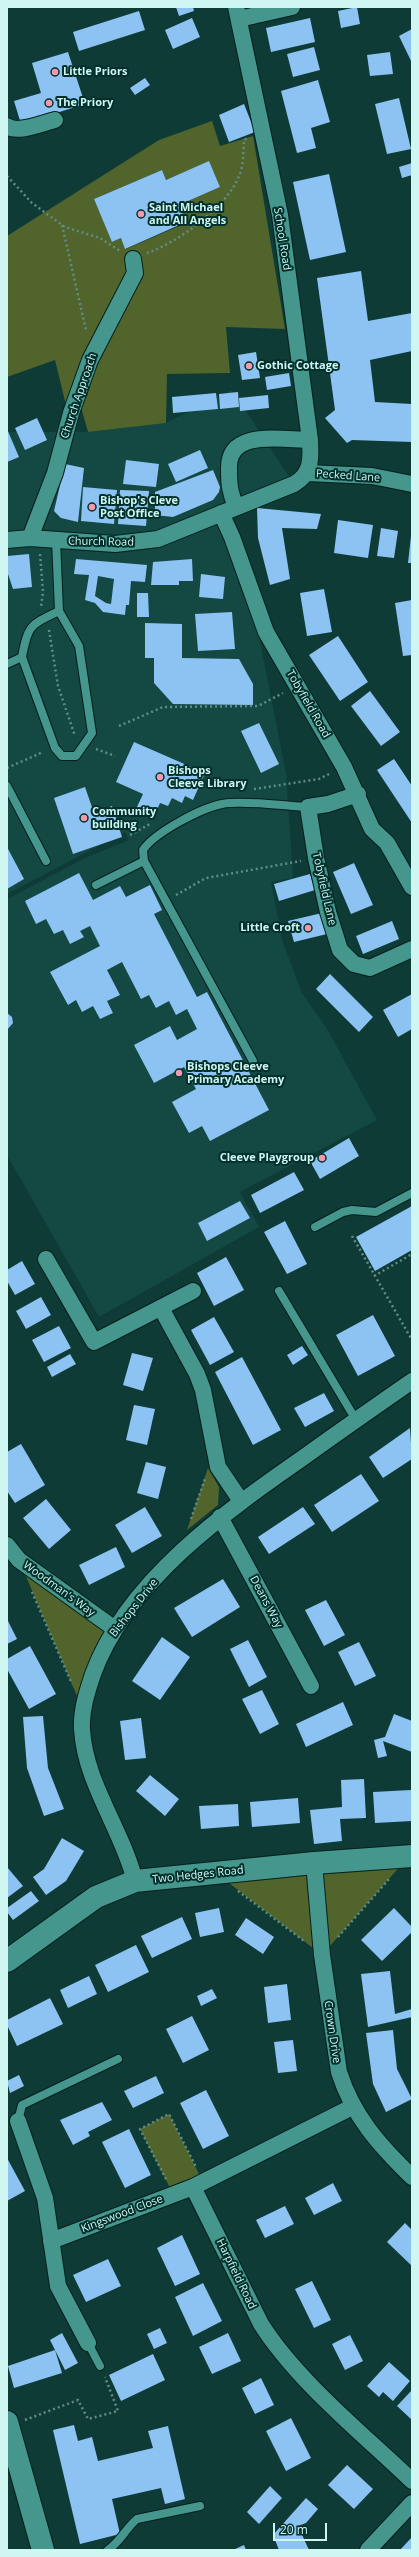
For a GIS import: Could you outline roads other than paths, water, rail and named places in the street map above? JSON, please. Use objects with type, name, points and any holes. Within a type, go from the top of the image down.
[{"type":"street","points":[[238,13],[292,7]]},
{"type":"street","name":"School Road","points":[[238,13],[280,215],[310,440],[311,459],[307,473]]},
{"type":"street","points":[[7,126],[17,129],[55,120]]},
{"type":"street","name":"Church Approach","points":[[30,538],[54,473],[71,413],[92,356],[135,273],[139,257]]},
{"type":"street","points":[[236,506],[230,494],[228,462],[235,448],[250,440],[310,440]]},
{"type":"street","name":"Church Road","points":[[7,540],[30,538],[95,544],[137,543],[158,539],[236,506],[294,484],[307,473]]},
{"type":"street","name":"Pecked Lane","points":[[307,473],[372,476],[412,484]]},
{"type":"street","name":"Tobyfield Road","points":[[221,513],[232,537],[266,632],[358,794],[372,828],[387,843],[411,884]]},
{"type":"street","points":[[308,807],[328,804],[358,794]]},
{"type":"street","name":"Tobyfield Lane","points":[[308,807],[316,858],[328,912],[340,950],[354,964],[370,968],[412,949]]},
{"type":"street","points":[[46,1259],[94,1342],[193,1291]]},
{"type":"street","points":[[161,1308],[197,1374],[203,1390],[214,1454],[218,1467],[241,1501]]},
{"type":"street","name":"Bishops Drive","points":[[135,1881],[129,1858],[88,1762],[84,1746],[83,1710],[97,1666],[115,1629],[180,1552],[220,1517],[412,1381]]},
{"type":"street","name":"Deans Way","points":[[220,1517],[311,1686]]},
{"type":"street","name":"Woodman's Way","points":[[7,1545],[19,1560],[115,1629]]},
{"type":"street","name":"Two Hedges Road","points":[[8,1960],[96,1897],[135,1881],[314,1863],[412,1856]]},
{"type":"street","name":"Crown Drive","points":[[314,1863],[322,1955],[334,2054],[342,2084],[352,2107],[370,2135],[412,2176]]},
{"type":"street","points":[[198,2184],[352,2107]]},
{"type":"street","points":[[18,2121],[45,2198],[58,2286],[88,2343]]},
{"type":"street","name":"Kingswood Close","points":[[51,2241],[198,2184]]},
{"type":"street","name":"Harpfield Road","points":[[198,2184],[258,2318],[272,2342],[296,2370],[412,2481]]},
{"type":"street","points":[[8,2424],[43,2550]]},
{"type":"street","points":[[368,2550],[412,2503]]},
{"type":"lane","points":[[56,540],[59,611],[79,646],[92,733],[76,756],[62,756],[55,748],[22,657],[26,633],[34,624],[59,611]]},
{"type":"lane","points":[[7,664],[22,657]]},
{"type":"lane","points":[[7,786],[46,861]]},
{"type":"lane","points":[[253,1061],[165,902],[144,861],[143,850],[148,842],[189,817],[222,804],[308,807]]},
{"type":"lane","points":[[96,885],[144,861]]},
{"type":"lane","points":[[315,1227],[343,1212],[352,1210],[376,1212],[412,1193]]},
{"type":"lane","points":[[279,1291],[356,1420]]},
{"type":"lane","points":[[18,2121],[22,2105],[118,2059]]},
{"type":"lane","points":[[88,2343],[100,2366]]},
{"type":"lane","points":[[108,2550],[120,2542],[130,2525],[137,2519],[200,2506]]},
{"type":"place","name":"Little Priors","points":[[55,72]]},
{"type":"place","name":"The Priory","points":[[49,103]]},
{"type":"place","name":"Saint Michael and All Angels","points":[[141,214]]},
{"type":"place","name":"Gothic Cottage","points":[[249,366]]},
{"type":"place","name":"Bishop's Cleve Post Office","points":[[92,507]]},
{"type":"place","name":"Bishops Cleeve Library","points":[[160,777]]},
{"type":"place","name":"Community building","points":[[84,818]]},
{"type":"place","name":"Little Croft","points":[[308,928]]},
{"type":"place","name":"Bishops Cleeve Primary Academy","points":[[179,1073]]},
{"type":"place","name":"Cleeve Playgroup","points":[[322,1158]]}]
